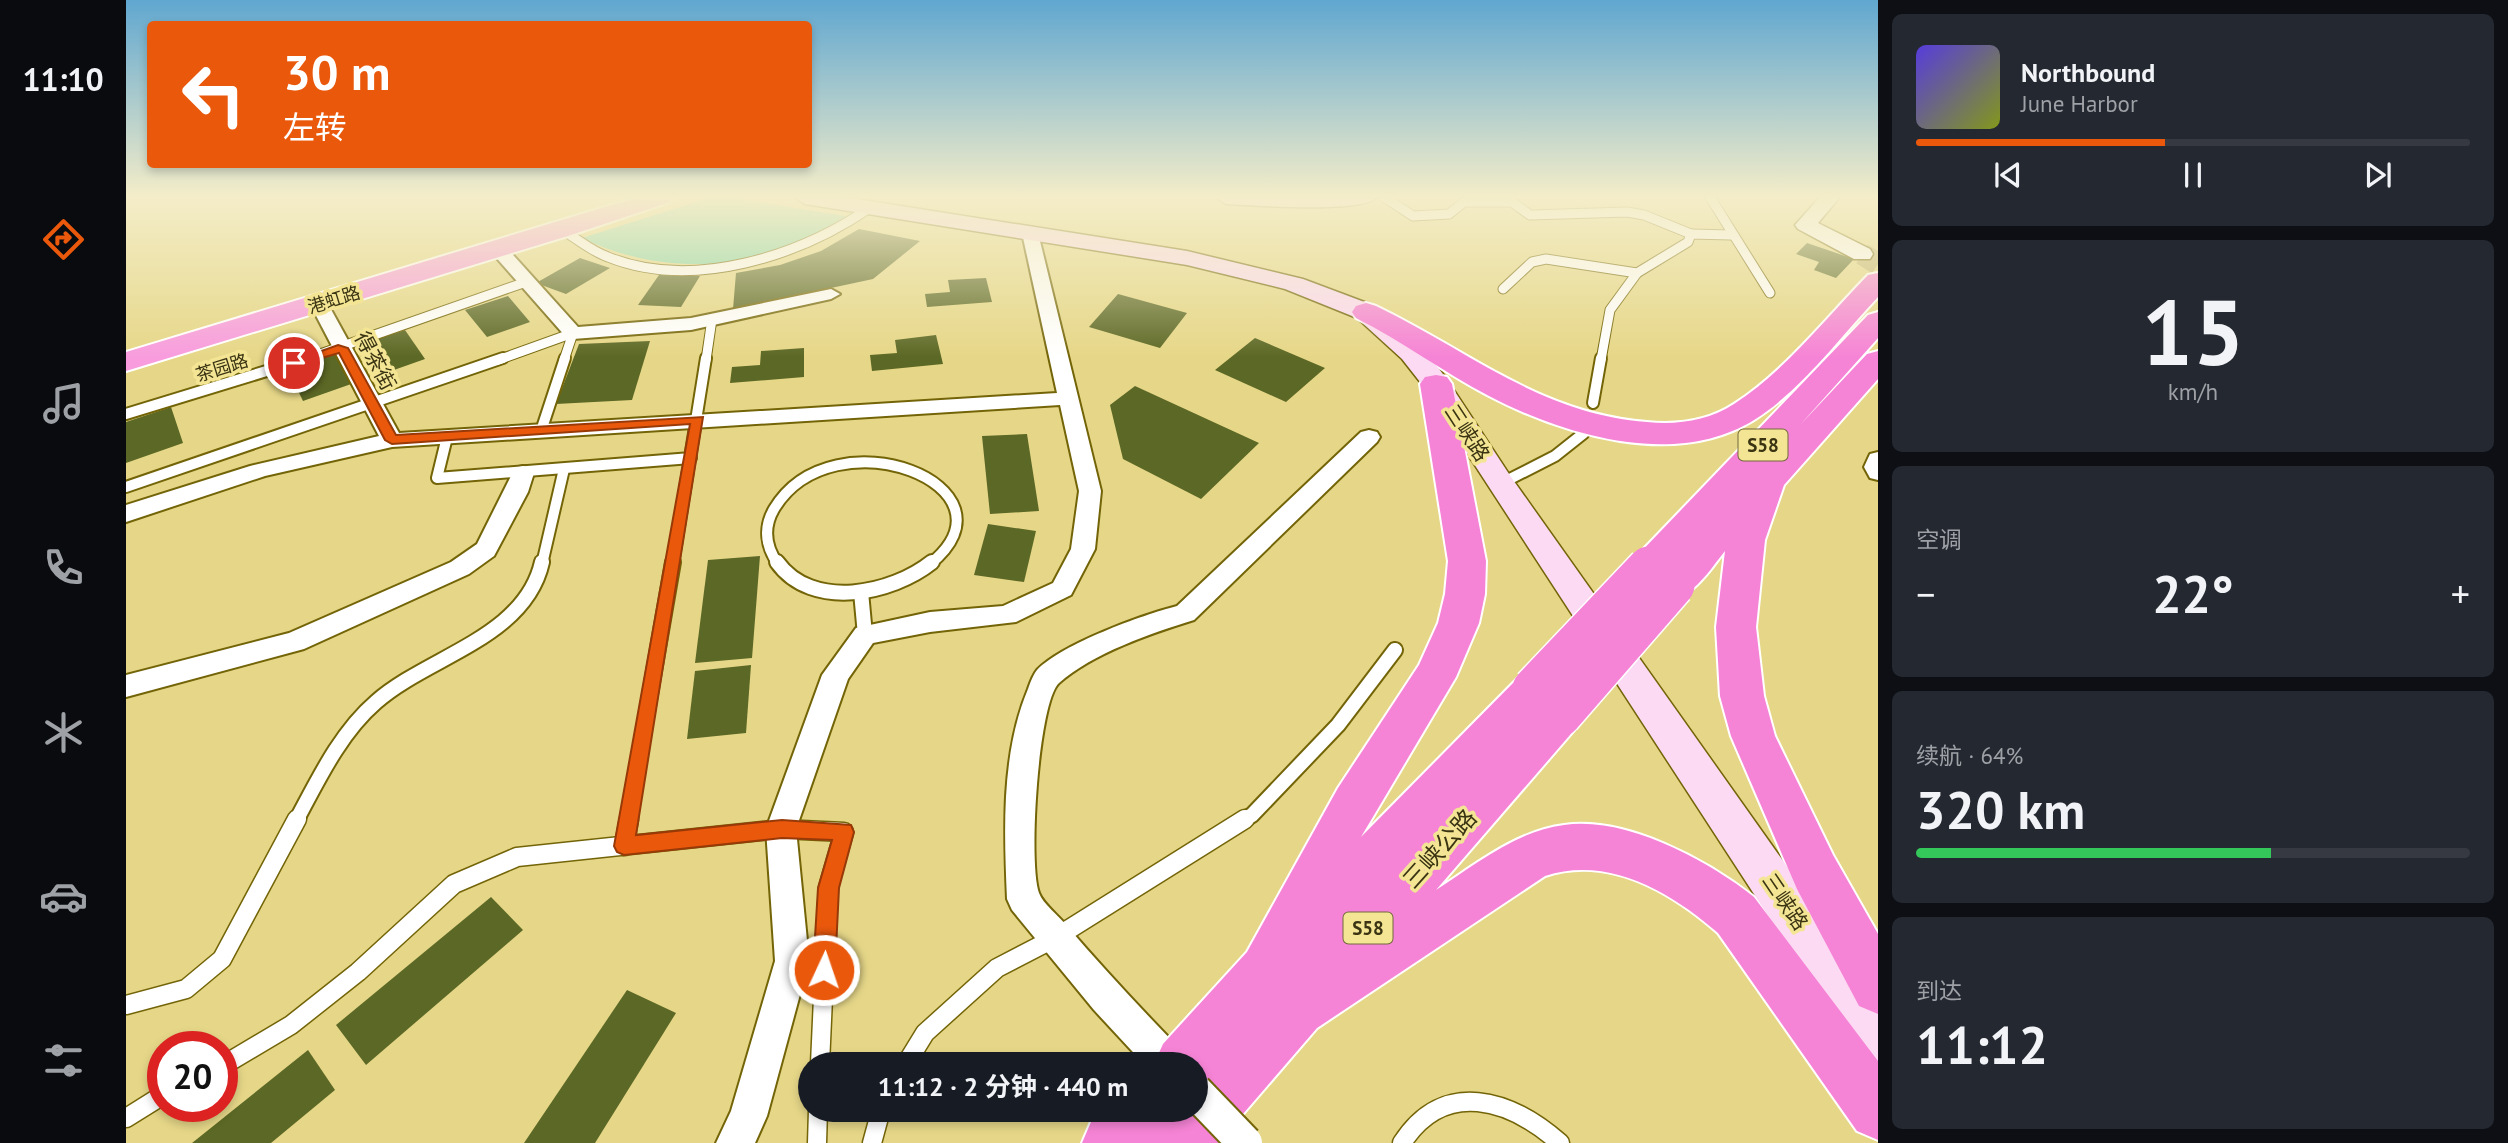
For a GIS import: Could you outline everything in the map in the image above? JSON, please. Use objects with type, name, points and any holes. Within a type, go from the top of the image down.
[{"type":"highway","name":"港虹路","points":[[126,362],[498,250]]},
{"type":"highway","points":[[1366,312],[1405,330],[1452,362],[1543,411],[1608,430],[1667,433],[1717,425],[1753,406],[1878,281]]},
{"type":"highway","name":"S58","points":[[1661,577],[1878,321]]},
{"type":"highway","name":"S58","points":[[1661,577],[1768,481],[1871,372]]},
{"type":"highway","points":[[1279,992],[1368,778],[1436,678],[1456,635],[1468,588],[1467,561],[1436,384]]},
{"type":"highway","points":[[1768,481],[1745,540],[1738,593],[1736,627],[1742,696],[1753,736],[1815,872],[1878,987]]},
{"type":"highway","name":"三峡公路","points":[[1178,1143],[1279,992],[1661,577]]},
{"type":"highway","points":[[1279,992],[1530,859],[1564,847],[1607,849],[1662,866],[1692,881],[1736,915],[1878,1110]]},
{"type":"highway","name":"三峡公路","points":[[1199,1052],[1279,992]]},
{"type":"highway","points":[[1112,1143],[1131,1122]]},
{"type":"main road","name":"三峡路","points":[[1139,250],[1187,258],[1294,284],[1366,312],[1412,353],[1436,384],[1500,484],[1878,1039]]},
{"type":"street","points":[[499,250],[573,333],[618,332],[712,319],[831,294]]},
{"type":"street","points":[[735,1143],[748,1116],[792,961],[782,829],[835,675],[865,635],[930,622],[1007,615],[1062,589],[1083,549],[1090,491],[1034,250]]},
{"type":"street","points":[[1855,250],[1862,254]]},
{"type":"street","name":"得茶街","points":[[319,304],[392,440]]},
{"type":"street","points":[[128,508],[330,451],[392,440],[1068,398]]},
{"type":"street","points":[[1158,1052],[1106,998],[1023,899],[1018,817],[1031,715],[1046,678],[1074,659],[1153,622],[1185,613],[1368,436]]},
{"type":"street","points":[[1878,459],[1875,467],[1878,473]]},
{"type":"street","points":[[126,686],[295,642],[460,568],[486,550],[517,492],[523,473]]},
{"type":"street","points":[[1208,1105],[1245,1143]]},
{"type":"lane","points":[[590,250],[613,259],[659,267],[703,268],[742,264],[794,250]]},
{"type":"lane","points":[[1593,403],[1610,310],[1637,273],[1674,250]]},
{"type":"lane","points":[[1741,250],[1770,293]]},
{"type":"lane","points":[[1503,289],[1532,262],[1546,259],[1637,273]]},
{"type":"lane","name":"茶园路","points":[[126,414],[342,348],[526,282]]},
{"type":"lane","points":[[624,846],[698,420],[712,319]]},
{"type":"lane","points":[[126,487],[373,405],[573,333]]},
{"type":"lane","points":[[541,431],[573,333]]},
{"type":"lane","points":[[1500,484],[1555,456],[1584,433]]},
{"type":"lane","points":[[447,437],[437,478],[691,458]]},
{"type":"lane","points":[[864,462],[894,464],[921,472],[942,487],[954,506],[956,528],[946,551],[925,571],[905,580],[861,592],[829,590],[810,585],[780,567],[768,548],[766,528],[773,508],[800,482],[836,466],[864,462]]},
{"type":"lane","points":[[126,1004],[186,989],[222,959],[324,769],[351,730],[373,705],[399,682],[486,635],[520,606],[538,581],[564,470]]},
{"type":"lane","points":[[861,592],[865,635]]},
{"type":"lane","points":[[913,1052],[925,1032],[998,968],[1055,938],[1122,894],[1212,843],[1252,816],[1338,725],[1395,650]]},
{"type":"lane","points":[[238,1058],[291,1024],[349,980],[406,925],[454,884],[517,857],[782,829],[844,832],[828,888],[821,1052]]},
{"type":"lane","points":[[1402,1143],[1408,1129],[1435,1109],[1465,1100],[1510,1108],[1548,1130],[1560,1143]]},
{"type":"lane","points":[[126,1118],[147,1105]]},
{"type":"lane","points":[[817,1143],[818,1122]]},
{"type":"lane","points":[[872,1143],[878,1122]]},
{"type":"green space","points":[[613,250],[783,250],[710,264],[684,264],[631,256]]},
{"type":"building","points":[[908,250],[873,279],[733,309],[736,273],[780,265],[821,251]]},
{"type":"building","points":[[1800,250],[1829,250],[1854,259],[1836,278],[1814,270],[1819,262],[1796,254]]},
{"type":"building","points":[[580,258],[610,268],[566,294],[536,283]]},
{"type":"building","points":[[659,275],[700,276],[681,307],[638,305]]},
{"type":"building","points":[[986,278],[992,302],[927,307],[925,294],[950,292],[948,280]]},
{"type":"building","points":[[1118,294],[1187,313],[1160,348],[1089,327]]},
{"type":"building","points":[[508,296],[530,322],[487,337],[465,310]]},
{"type":"building","points":[[405,330],[425,359],[377,376],[359,345]]},
{"type":"building","points":[[936,335],[943,364],[872,371],[870,355],[897,353],[895,340]]},
{"type":"building","points":[[1255,338],[1325,368],[1286,402],[1215,370]]},
{"type":"building","points":[[650,341],[632,400],[556,404],[579,344]]},
{"type":"building","points":[[804,348],[804,377],[730,383],[732,367],[760,365],[761,351]]},
{"type":"building","points":[[337,352],[354,383],[303,401],[287,368]]},
{"type":"building","points":[[1135,386],[1259,443],[1201,499],[1123,459],[1110,405]]},
{"type":"building","points":[[171,407],[183,443],[126,463],[126,422]]},
{"type":"building","points":[[1027,434],[1039,511],[990,514],[982,436]]},
{"type":"building","points":[[988,524],[1036,531],[1024,582],[974,575]]},
{"type":"building","points":[[760,556],[752,658],[695,663],[708,560]]},
{"type":"building","points":[[751,665],[746,733],[687,739],[695,671]]},
{"type":"building","points":[[491,897],[523,930],[366,1065],[336,1025]]},
{"type":"building","points":[[627,990],[676,1013],[595,1143],[524,1143]]},
{"type":"building","points":[[308,1050],[335,1090],[271,1143],[192,1143],[218,1122],[238,1122],[238,1106]]},
{"type":"tunnel","points":[[1862,254],[1878,264]]},
{"type":"route","points":[[294,363],[342,348],[392,440],[698,420],[624,846],[782,829],[844,832],[828,888],[824,970]]}]
